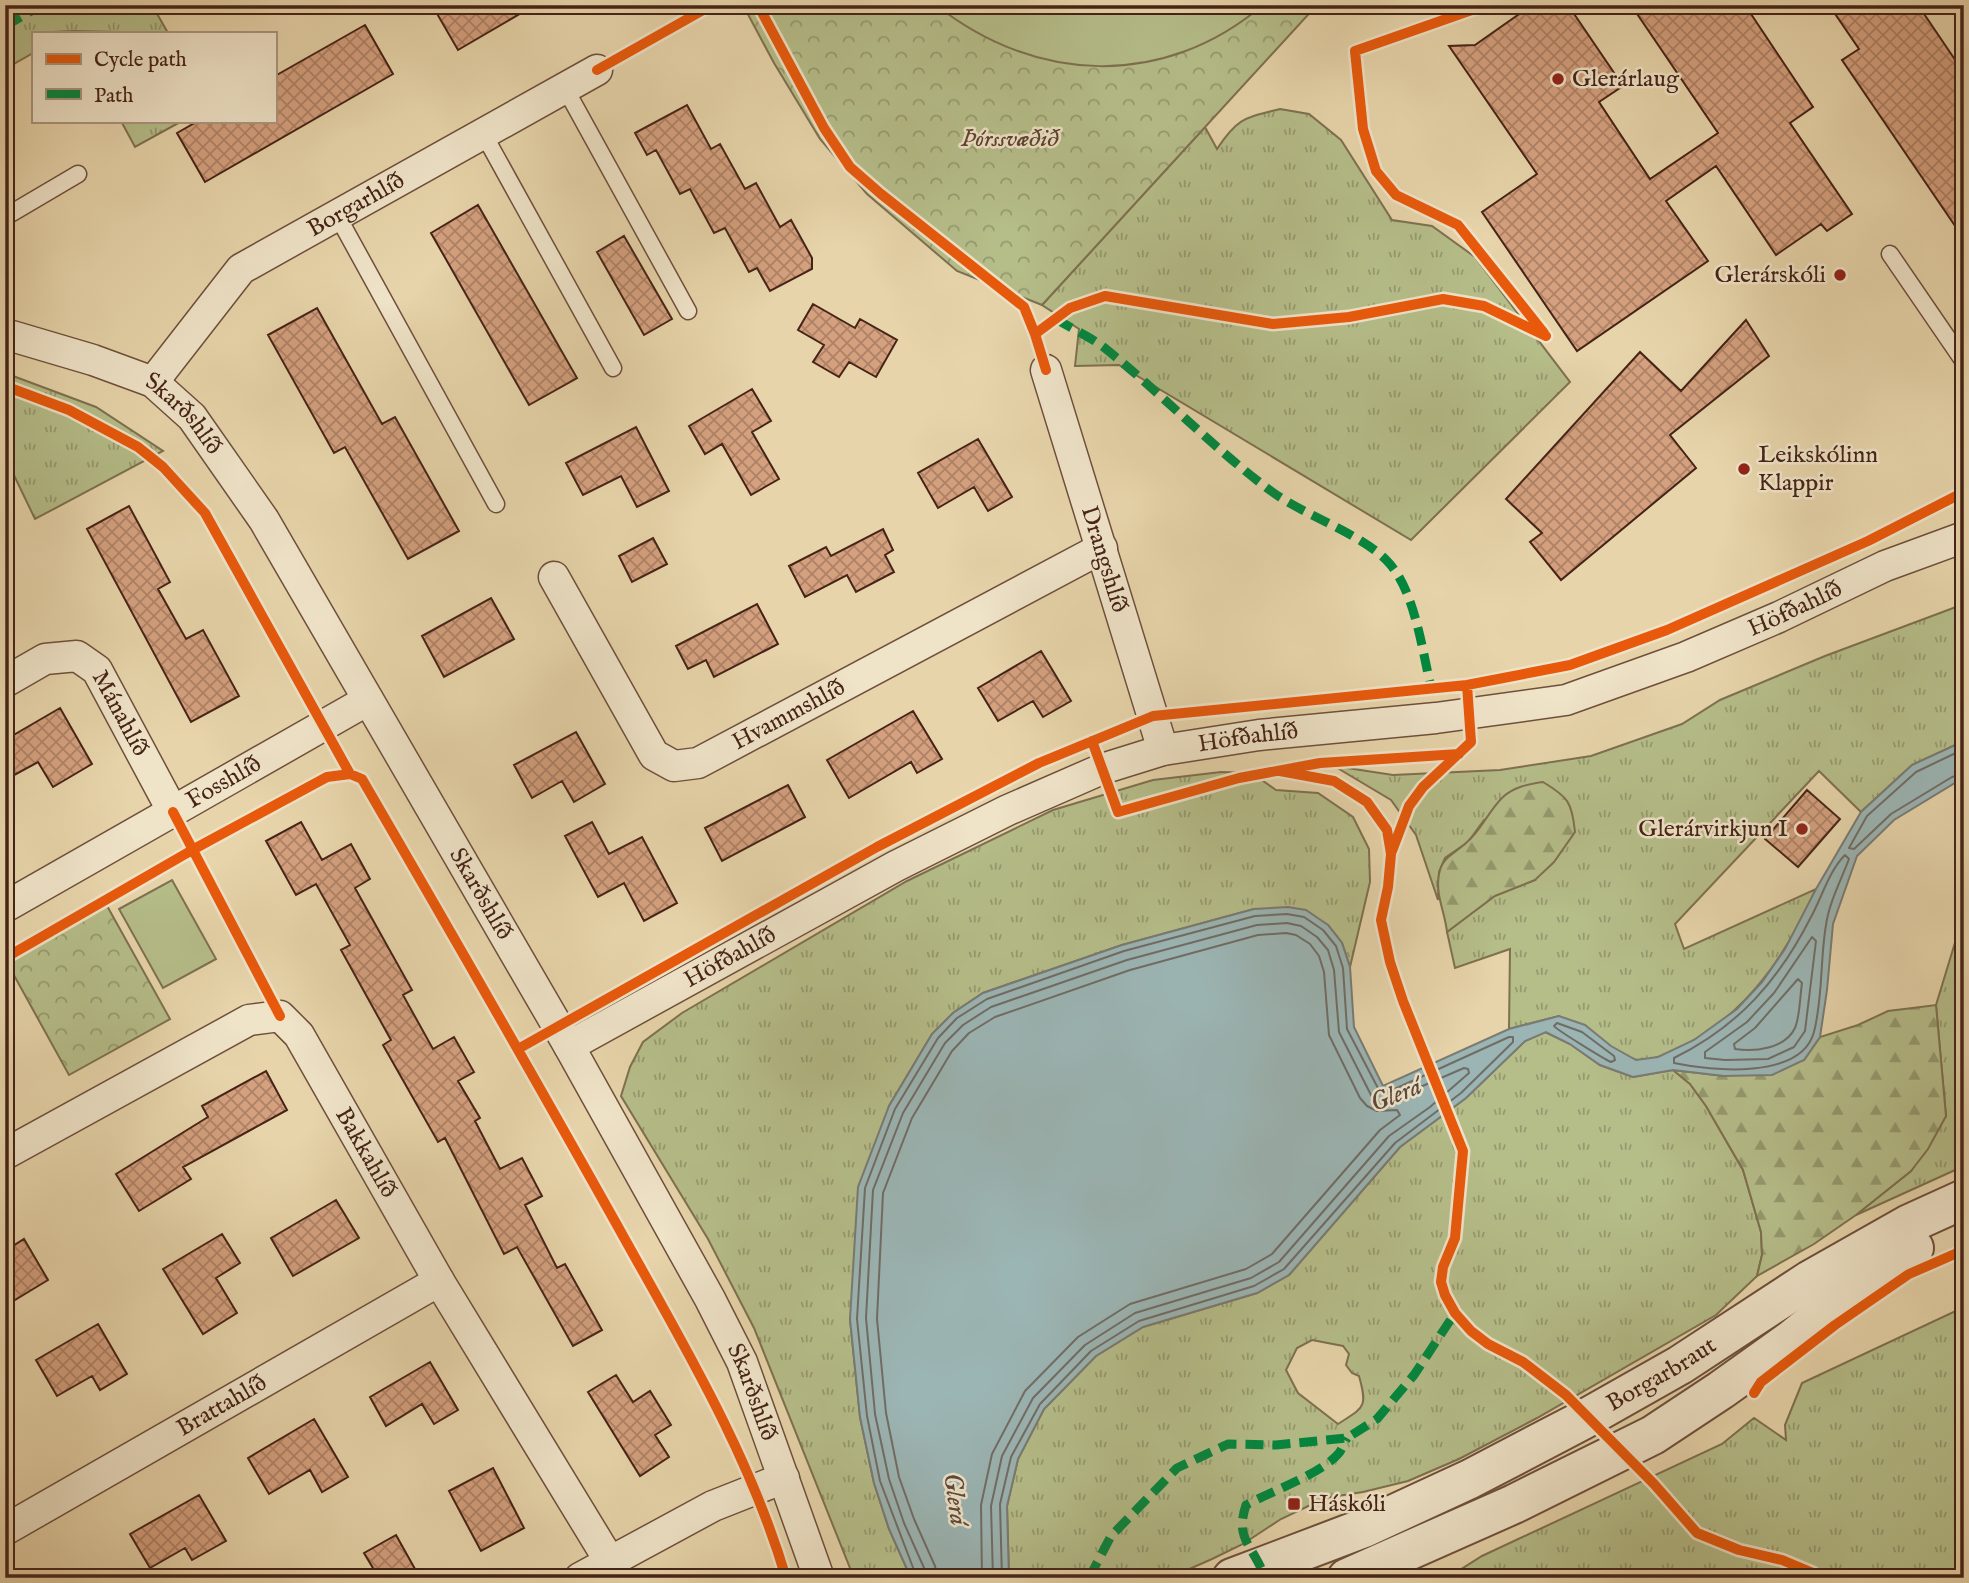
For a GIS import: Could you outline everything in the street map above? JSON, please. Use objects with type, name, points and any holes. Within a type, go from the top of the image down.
[{"type":"street","name":"Borgarhlíð","points":[[153,382],[241,269],[597,70]]},
{"type":"street","name":"Skarðshlíð","points":[[5,334],[93,360],[153,382],[192,417],[264,520],[569,1046],[710,1299],[742,1362],[819,1578]]},
{"type":"street","name":"Drangshlíð","points":[[1046,370],[1163,750]]},
{"type":"street","name":"Höfðahlíð","points":[[569,1046],[884,873],[1008,810],[1102,769],[1163,750],[1259,735],[1447,717],[1566,700],[1686,657],[1779,617],[1885,566],[1964,537]]},
{"type":"street","name":"Hvammshlíð","points":[[554,576],[654,755],[674,766],[698,764],[1102,548]]},
{"type":"street","name":"Mánahlíð","points":[[5,681],[45,659],[77,656],[97,670],[173,811]]},
{"type":"street","name":"Fosshlíð","points":[[5,908],[368,700]]},
{"type":"street","name":"Bakkahlíð","points":[[5,1154],[249,1020],[280,1016],[299,1035],[439,1281],[609,1560]]},
{"type":"street","name":"Borgarbraut","points":[[1232,1578],[1364,1528],[1470,1479],[1680,1365],[1821,1273],[1909,1224],[1964,1199]]},
{"type":"street","name":"Borgarbraut","points":[[1372,1573],[1653,1435],[1791,1340],[1878,1270],[1938,1234],[1964,1222]]},
{"type":"street","name":"Brattahlíð","points":[[5,1530],[439,1281]]},
{"type":"street","points":[[580,1578],[713,1506],[784,1478]]},
{"type":"street","points":[[1364,1528],[1372,1573]]},
{"type":"lane","points":[[565,88],[688,311]]},
{"type":"lane","points":[[483,134],[613,368]]},
{"type":"lane","points":[[5,217],[78,174]]},
{"type":"lane","points":[[337,215],[496,505]]},
{"type":"lane","points":[[1890,254],[1964,362]]},
{"type":"green space","points":[[5,5],[152,5],[167,32],[32,32],[32,54],[5,69]]},
{"type":"green space","name":"Þórssvæðið","points":[[743,5],[1317,5],[1042,305],[957,271],[867,194],[820,139]]},
{"type":"green space","points":[[936,5],[1048,5],[1095,13],[1153,5],[1263,5],[1225,32],[1184,52],[1142,63],[1100,66],[1057,62],[1015,50],[975,31]]},
{"type":"green space","points":[[1280,109],[1309,114],[1341,140],[1392,220],[1432,226],[1475,257],[1570,382],[1411,540],[1119,365],[1075,366],[1079,329],[1042,305],[1205,127],[1217,149],[1243,120]]},
{"type":"green space","points":[[122,122],[180,122],[135,147]]},
{"type":"green space","points":[[5,373],[96,407],[163,451],[35,519],[12,471],[5,474]]},
{"type":"green space","points":[[1964,604],[1964,741],[1912,765],[1861,812],[1819,771],[1675,924],[1684,949],[1816,889],[1792,937],[1762,981],[1725,1019],[1703,1035],[1654,1058],[1632,1058],[1559,1016],[1509,1029],[1510,949],[1455,968],[1447,932],[1495,895],[1535,880],[1484,820],[1468,842],[1445,858],[1439,872],[1438,900],[1416,835],[1391,800],[1334,766],[1393,775],[1500,770],[1591,756],[1682,724],[1720,700],[1825,656]]},
{"type":"green space","points":[[1221,772],[1252,773],[1276,790],[1318,793],[1353,817],[1369,849],[1370,882],[1350,967],[1342,943],[1328,925],[1254,909],[1122,945],[983,993],[953,1013],[932,1034],[889,1106],[850,1319],[860,1417],[874,1483],[889,1529],[911,1578],[854,1578],[754,1328],[708,1239],[621,1096],[630,1067],[643,1042],[682,1013],[907,881],[1053,810],[1153,780]]},
{"type":"green space","points":[[1543,782],[1567,801],[1575,832],[1554,862],[1535,880],[1495,896],[1447,932],[1438,889],[1443,864],[1481,827],[1503,797],[1522,786]]},
{"type":"green space","points":[[172,880],[216,959],[163,988],[119,909]]},
{"type":"green space","points":[[106,904],[170,1019],[69,1075],[5,959]]},
{"type":"green space","points":[[1964,913],[1964,1166],[1856,1215],[1911,1171],[1946,1116],[1936,1005]]},
{"type":"green space","points":[[1936,1005],[1946,1116],[1928,1149],[1911,1171],[1856,1215],[1814,1244],[1757,1276],[1762,1255],[1761,1232],[1743,1170],[1706,1106],[1690,1084],[1673,1070],[1724,1076],[1804,1060],[1820,1037],[1858,1025],[1888,1011]]},
{"type":"green space","points":[[1545,1032],[1570,1044],[1600,1065],[1633,1077],[1673,1070],[1690,1084],[1743,1170],[1761,1232],[1762,1255],[1757,1276],[1716,1315],[1537,1418],[1459,1459],[1408,1481],[1325,1498],[1281,1519],[1243,1544],[1169,1578],[1009,1578],[1007,1506],[1018,1459],[1044,1409],[1096,1356],[1143,1327],[1257,1293],[1289,1275],[1400,1147],[1466,1098],[1525,1041]],"holes":[[[1312,1340],[1343,1346],[1349,1354],[1346,1365],[1352,1373],[1359,1376],[1363,1401],[1358,1410],[1338,1424],[1298,1393],[1286,1370],[1297,1348]]]},
{"type":"green space","points":[[1964,1307],[1964,1578],[1451,1578],[1482,1556],[1722,1444],[1754,1418],[1786,1440],[1785,1425],[1802,1383]]},
{"type":"water","name":"Glerá","points":[[1964,741],[1964,780],[1894,820],[1857,856],[1833,924],[1820,1037],[1804,1060],[1772,1075],[1724,1076],[1673,1070],[1633,1077],[1600,1065],[1570,1044],[1546,1032],[1525,1041],[1466,1098],[1400,1147],[1289,1275],[1257,1293],[1143,1327],[1096,1356],[1044,1409],[1018,1459],[1007,1506],[1009,1578],[911,1578],[889,1529],[874,1483],[860,1417],[850,1319],[858,1187],[889,1106],[932,1034],[953,1013],[983,993],[1122,945],[1254,909],[1288,907],[1306,910],[1328,925],[1342,943],[1350,967],[1354,1027],[1383,1086],[1509,1029],[1559,1016],[1585,1025],[1611,1046],[1636,1060],[1658,1057],[1694,1040],[1737,1009],[1762,982],[1785,949],[1861,812],[1912,765]]},
{"type":"building","points":[[432,5],[535,5],[458,50]]},
{"type":"building","points":[[1532,5],[1568,5],[1623,86],[1599,102],[1650,179],[1718,133],[1631,5],[1745,5],[1813,107],[1790,123],[1852,214],[1827,231],[1821,224],[1776,255],[1716,166],[1666,201],[1708,261],[1577,351],[1482,212],[1537,174],[1449,46],[1475,45]]},
{"type":"building","points":[[1829,5],[1918,5],[1964,73],[1964,239],[1842,60],[1859,49]]},
{"type":"building","points":[[365,25],[393,74],[205,182],[177,133],[196,122],[276,122],[276,75]]},
{"type":"building","points":[[687,105],[711,149],[720,144],[745,189],[756,183],[780,227],[791,220],[812,258],[812,269],[770,291],[757,268],[749,272],[725,228],[714,233],[690,189],[680,194],[656,150],[647,155],[635,133]]},
{"type":"building","points":[[478,205],[577,378],[529,405],[431,233]]},
{"type":"building","points":[[624,236],[672,319],[644,335],[597,252]]},
{"type":"building","points":[[813,304],[855,328],[860,319],[897,340],[876,377],[849,362],[839,377],[813,362],[824,345],[798,330]]},
{"type":"building","points":[[317,308],[382,424],[395,417],[459,531],[408,559],[345,447],[334,453],[268,335]]},
{"type":"building","points":[[1746,320],[1769,356],[1670,435],[1696,468],[1561,580],[1530,542],[1542,533],[1506,499],[1640,352],[1681,391]]},
{"type":"building","points":[[752,389],[771,421],[752,432],[779,479],[751,495],[722,444],[705,454],[689,426]]},
{"type":"building","points":[[636,427],[669,491],[637,507],[621,476],[583,495],[566,463]]},
{"type":"building","points":[[978,439],[1012,497],[988,511],[974,487],[938,508],[918,473]]},
{"type":"building","points":[[129,506],[170,582],[158,589],[186,639],[203,630],[239,696],[191,722],[87,529]]},
{"type":"building","points":[[883,529],[893,550],[885,555],[894,572],[856,592],[847,575],[805,597],[789,566],[826,547],[831,556]]},
{"type":"building","points":[[653,538],[667,564],[632,582],[619,556]]},
{"type":"building","points":[[491,598],[514,639],[444,677],[422,636]]},
{"type":"building","points":[[757,604],[778,644],[714,677],[706,660],[688,669],[676,646]]},
{"type":"building","points":[[1041,651],[1071,701],[1043,717],[1033,701],[998,721],[978,688]]},
{"type":"building","points":[[60,708],[92,764],[53,787],[38,762],[5,780],[5,740]]},
{"type":"building","points":[[913,711],[942,759],[917,773],[911,762],[849,798],[827,760]]},
{"type":"building","points":[[576,732],[605,784],[574,802],[562,781],[532,798],[514,765]]},
{"type":"building","points":[[788,785],[805,817],[722,861],[705,828]]},
{"type":"building","name":"Glerárvirkjun I","points":[[1807,790],[1840,819],[1798,867],[1765,839]]},
{"type":"building","points":[[301,822],[322,860],[351,844],[370,879],[355,888],[412,990],[403,995],[433,1049],[454,1037],[474,1072],[458,1081],[480,1118],[475,1121],[500,1169],[522,1158],[542,1196],[525,1205],[557,1268],[565,1264],[602,1330],[573,1346],[517,1247],[504,1254],[445,1138],[438,1142],[383,1045],[391,1040],[341,950],[350,945],[316,884],[296,895],[266,841]]},
{"type":"building","points":[[592,822],[609,854],[642,837],[677,903],[644,921],[624,883],[598,897],[565,836]]},
{"type":"building","points":[[266,1071],[287,1110],[183,1167],[191,1179],[139,1211],[116,1174],[208,1117],[202,1106]]},
{"type":"building","points":[[336,1200],[359,1238],[293,1276],[271,1238]]},
{"type":"building","points":[[222,1234],[240,1263],[216,1278],[237,1313],[203,1334],[163,1269]]},
{"type":"building","points":[[24,1239],[48,1280],[5,1306],[5,1251]]},
{"type":"building","points":[[98,1324],[127,1374],[100,1390],[92,1376],[57,1396],[36,1360]]},
{"type":"building","points":[[430,1362],[458,1410],[434,1424],[422,1404],[386,1426],[370,1397]]},
{"type":"building","points":[[616,1375],[633,1402],[650,1391],[671,1425],[655,1435],[669,1457],[640,1476],[588,1392]]},
{"type":"building","points":[[314,1419],[348,1477],[322,1492],[310,1470],[269,1494],[248,1458]]},
{"type":"building","points":[[493,1468],[524,1528],[481,1551],[449,1491]]},
{"type":"building","points":[[199,1495],[226,1541],[192,1560],[185,1548],[150,1568],[130,1534]]},
{"type":"building","points":[[396,1535],[420,1578],[379,1578],[364,1553]]},
{"type":"marked path","points":[[5,26],[42,5]]},
{"type":"marked path","points":[[5,204],[10,214]]},
{"type":"marked path","points":[[1056,319],[1106,349],[1271,491],[1364,543],[1389,563],[1398,575],[1411,605],[1431,687]]},
{"type":"marked path","points":[[5,483],[9,489]]},
{"type":"marked path","points":[[1089,1578],[1111,1536],[1177,1468],[1228,1444],[1276,1445],[1347,1438],[1377,1419],[1414,1375],[1455,1313]]},
{"type":"marked path","points":[[1261,1568],[1243,1531],[1246,1505],[1321,1468],[1339,1453],[1347,1438]]},
{"type":"cycle path","points":[[597,70],[712,5]]},
{"type":"cycle path","points":[[758,5],[824,128],[850,167],[1024,307],[1046,370]]},
{"type":"cycle path","points":[[1486,5],[1355,51],[1363,129],[1376,171],[1396,195],[1458,225],[1544,333]]},
{"type":"cycle path","points":[[1035,334],[1070,308],[1105,296],[1273,324],[1349,317],[1443,299],[1484,306],[1546,336]]},
{"type":"cycle path","points":[[5,386],[69,410],[138,447],[163,467],[205,513],[350,774]]},
{"type":"cycle path","points":[[518,1049],[877,847],[1039,763],[1153,716],[1467,685],[1570,665],[1667,630],[1868,541],[1964,492]]},
{"type":"cycle path","points":[[1392,851],[1409,806],[1423,787],[1471,742],[1467,685]]},
{"type":"cycle path","points":[[1092,741],[1118,812],[1239,778],[1320,763],[1459,754]]},
{"type":"cycle path","points":[[1280,771],[1334,781],[1367,802],[1387,830],[1391,854],[1381,920],[1390,962],[1463,1151],[1455,1238],[1443,1267],[1441,1282],[1455,1313],[1471,1331],[1488,1344],[1523,1362],[1566,1395],[1654,1484],[1697,1533],[1739,1550],[1782,1560],[1819,1578]]},
{"type":"cycle path","points":[[5,958],[194,849],[327,777],[350,774],[362,779],[554,1113],[711,1397],[753,1486],[786,1578]]},
{"type":"cycle path","points":[[173,812],[280,1016]]},
{"type":"cycle path","points":[[1754,1393],[1761,1382],[1835,1325],[1909,1274],[1964,1250]]},
{"type":"place","name":"Glerárlaug","points":[[1558,79]]},
{"type":"place","name":"Glerárskóli","points":[[1840,275]]},
{"type":"place","name":"Leikskólinn Klappir","points":[[1744,469]]},
{"type":"place","name":"Glerárvirkjun I","points":[[1802,829]]},
{"type":"place","name":"Háskóli","points":[[1294,1504]]}]
